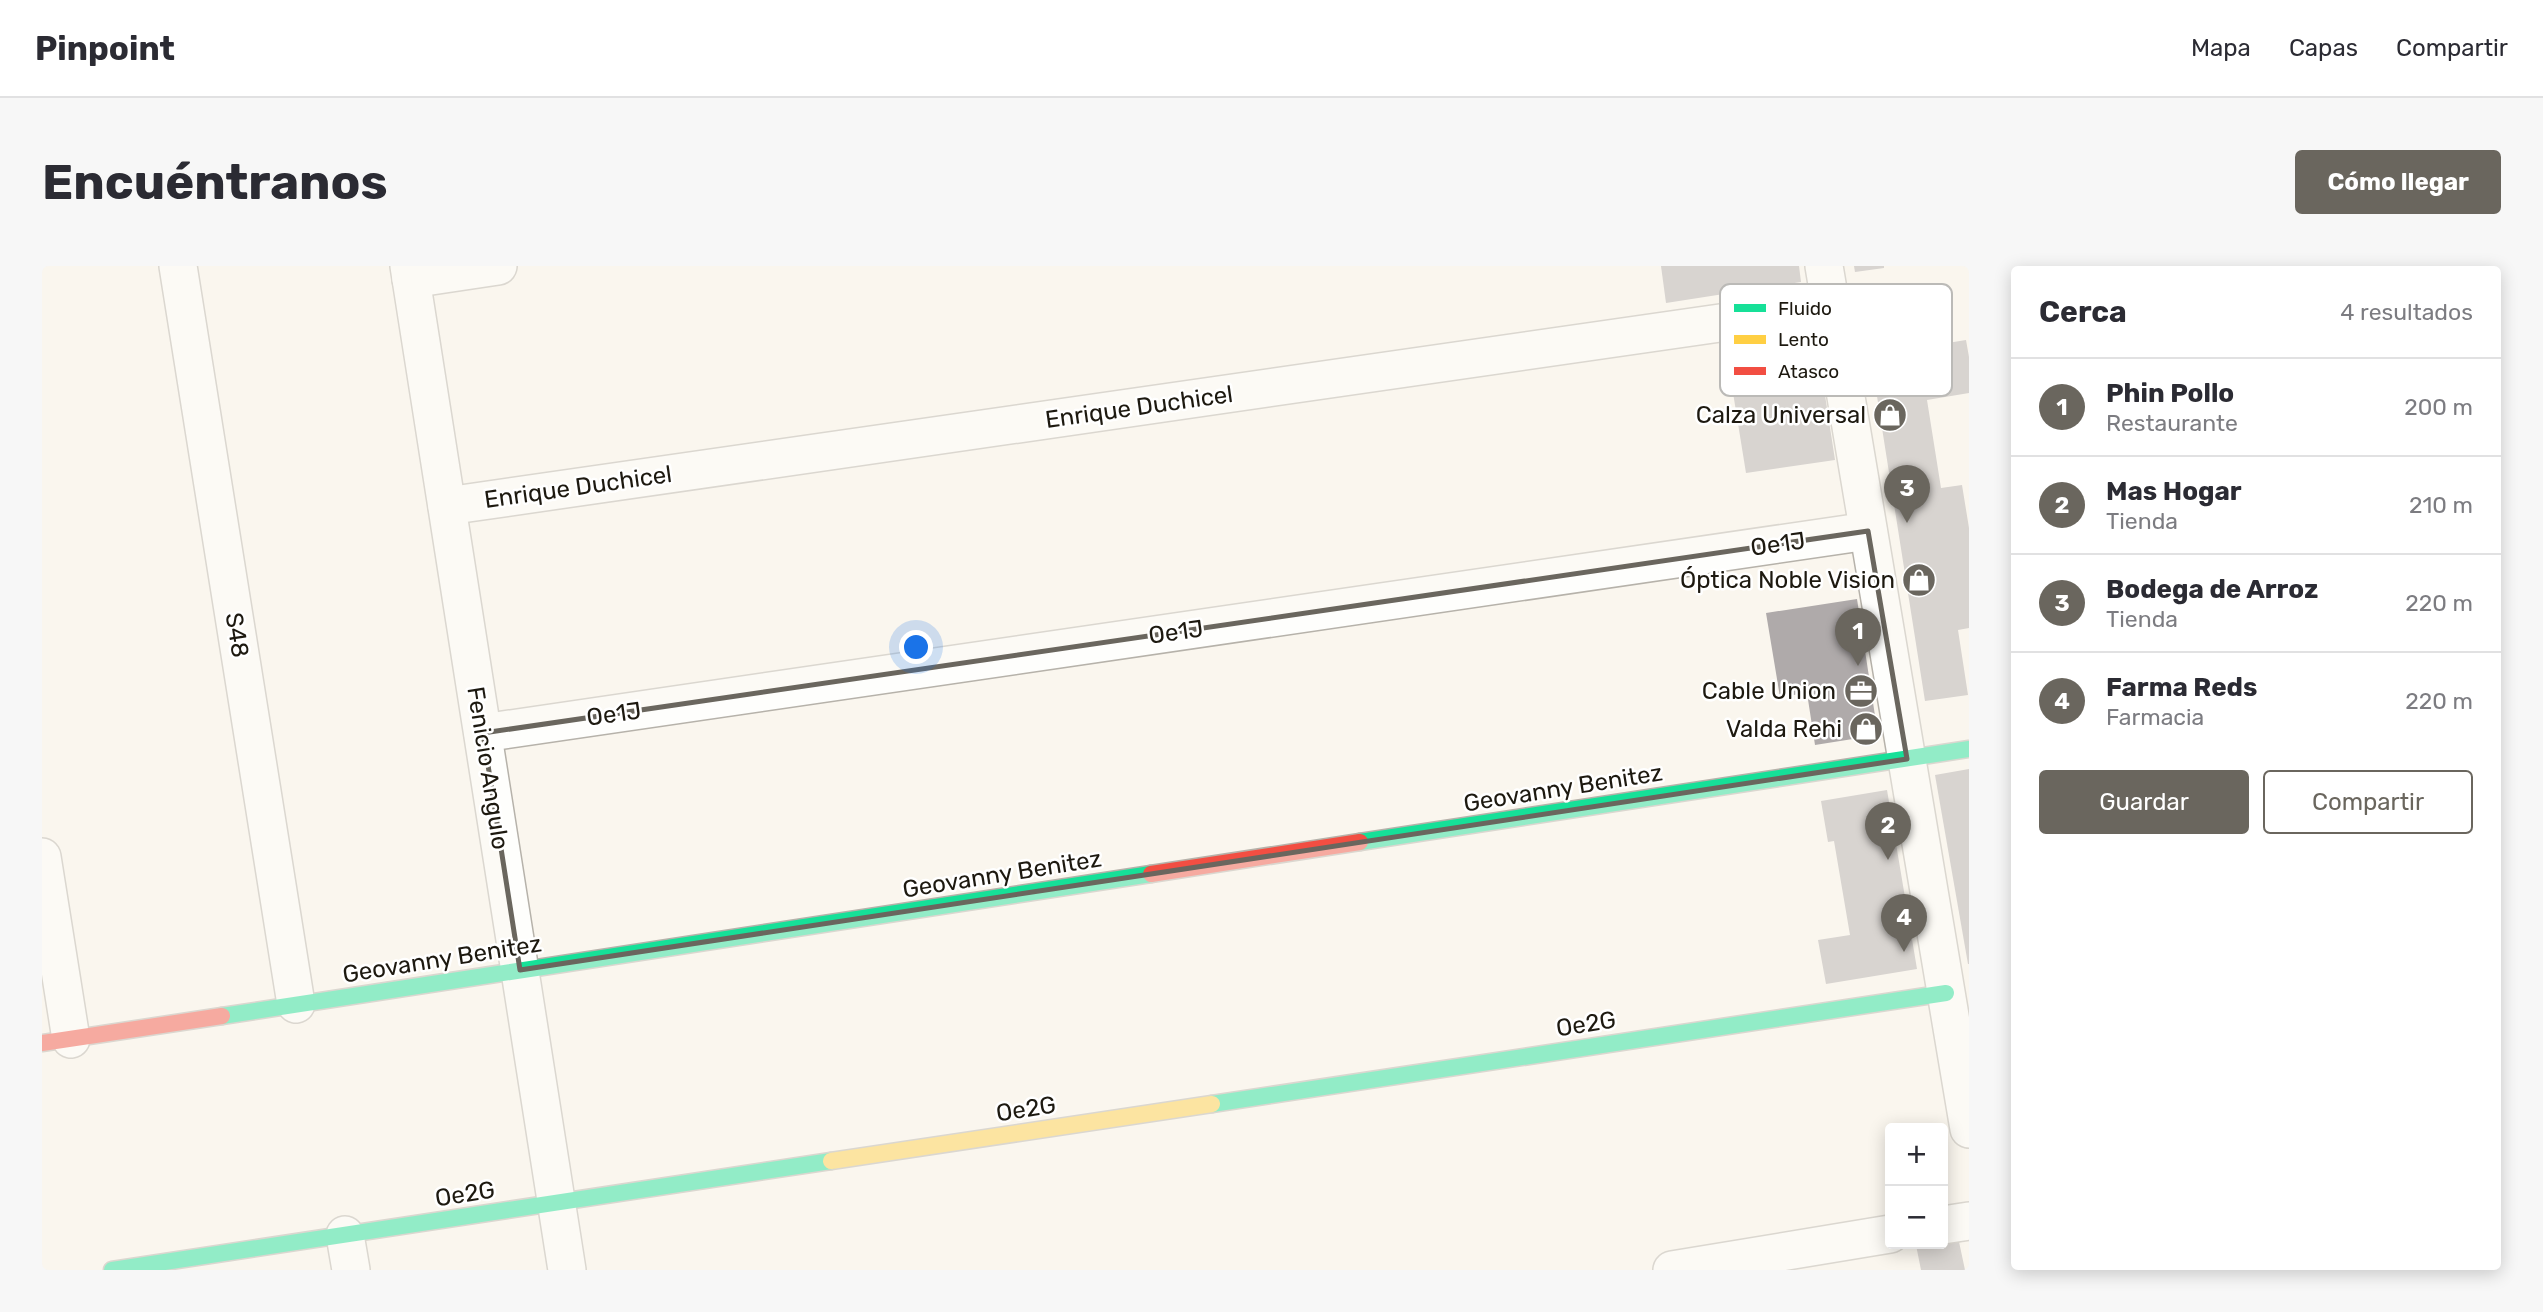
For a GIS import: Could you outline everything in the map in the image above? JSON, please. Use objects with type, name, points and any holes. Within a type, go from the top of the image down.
[{"type":"street","name":"S48","points":[[178,266],[296,1004]]},
{"type":"street","points":[[410,273],[498,266]]},
{"type":"street","points":[[1824,266],[1827,284]]},
{"type":"street","name":"Fenicio Angulo","points":[[410,273],[567,1270]]},
{"type":"street","name":"Enrique Duchicel","points":[[447,506],[1720,323]]},
{"type":"street","points":[[1846,396],[1969,1129]]},
{"type":"street","name":"Oe1J","points":[[483,733],[1868,531]]},
{"type":"street","name":"Geovanny Benitez","points":[[56,1041],[1969,749]]},
{"type":"street","points":[[42,857],[56,1041]]},
{"type":"street","name":"Oe2G","points":[[115,1270],[1946,993]]},
{"type":"street","points":[[1948,1224],[1969,1221]]},
{"type":"street","points":[[345,1235],[351,1270]]},
{"type":"street","points":[[1672,1270],[1885,1235]]},
{"type":"highlighted area","points":[[1868,531],[1907,759],[520,970],[483,733]]},
{"type":"building","points":[[1661,266],[1799,266],[1801,282],[1720,284],[1720,295],[1666,303]]},
{"type":"building","points":[[1854,266],[1884,266],[1884,268],[1855,272]]},
{"type":"building","points":[[1966,340],[1969,393],[1952,396],[1952,342]]},
{"type":"building","points":[[1734,396],[1825,396],[1835,460],[1746,473]]},
{"type":"building","points":[[1877,396],[1951,396],[1927,400],[1941,488],[1962,485],[1969,528],[1969,628],[1958,630],[1968,695],[1925,701]]},
{"type":"building","points":[[1857,599],[1878,735],[1815,745],[1807,693],[1780,697],[1766,613]]},
{"type":"building","points":[[1969,769],[1969,964],[1968,964],[1935,775]]},
{"type":"building","points":[[1887,790],[1917,969],[1826,984],[1818,940],[1850,935],[1834,841],[1828,842],[1821,801]]},
{"type":"building","points":[[1958,1237],[1965,1270],[1921,1270],[1917,1249],[1948,1249],[1948,1239]]},
{"type":"traffic: fast","points":[[1360,842],[1969,749]]},
{"type":"traffic: fast","points":[[222,1016],[1151,874]]},
{"type":"traffic: fast","points":[[1212,1104],[1946,993]]},
{"type":"traffic: fast","points":[[112,1270],[831,1161]]},
{"type":"traffic: slow","points":[[831,1161],[1212,1104]]},
{"type":"traffic: jam","points":[[1151,874],[1360,842]]},
{"type":"traffic: jam","points":[[42,1043],[222,1016]]},
{"type":"place","name":"Calza Universal","points":[[1890,415]]},
{"type":"place","name":"Bodega de Arroz","points":[[1907,523]]},
{"type":"place","name":"Óptica Noble Vision","points":[[1919,580]]},
{"type":"place","name":"Phin Pollo","points":[[1858,666]]},
{"type":"place","name":"Cable Union","points":[[1861,691]]},
{"type":"place","name":"Valda Rehi","points":[[1866,729]]},
{"type":"place","name":"Mas Hogar","points":[[1888,860]]},
{"type":"place","name":"Farma Reds","points":[[1904,952]]}]
